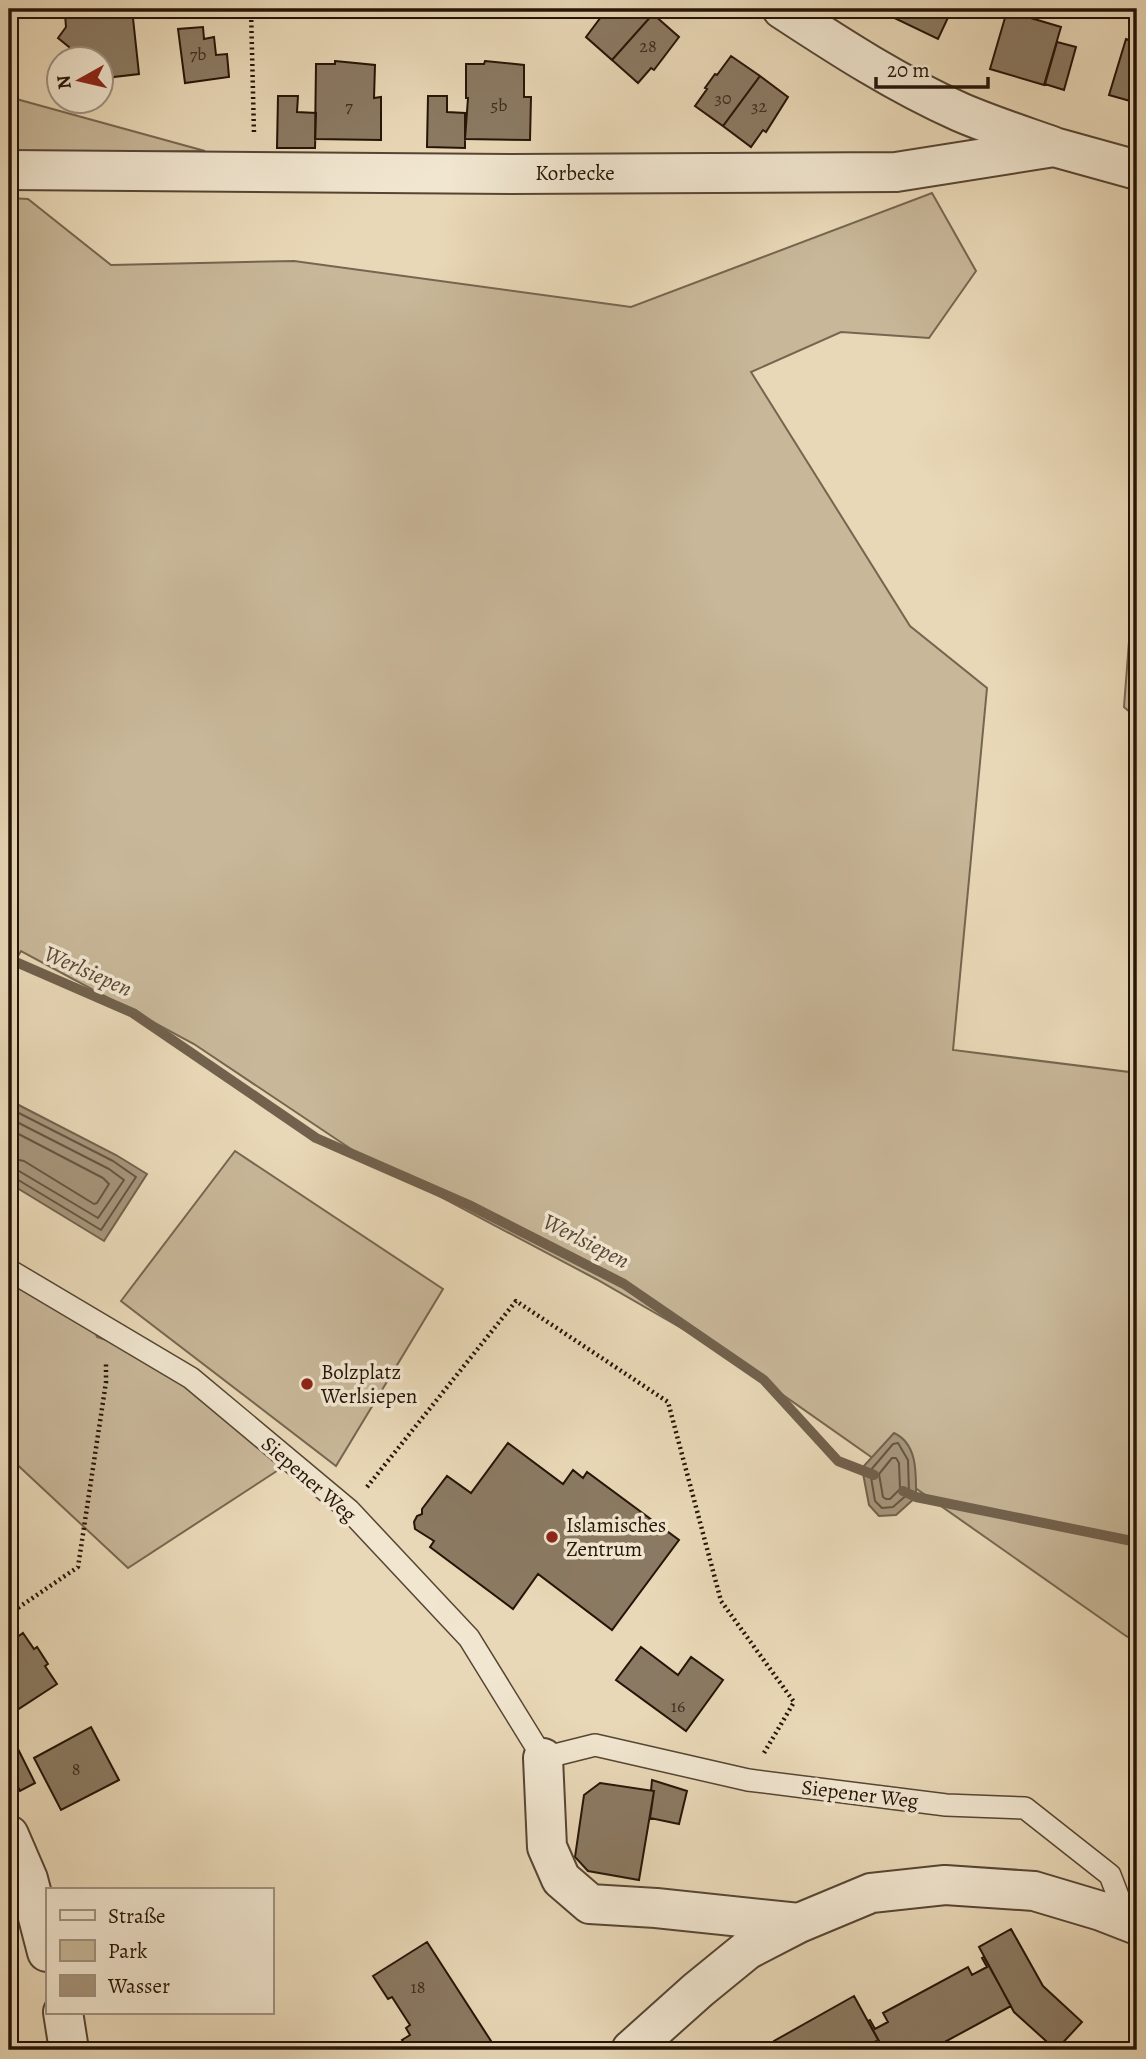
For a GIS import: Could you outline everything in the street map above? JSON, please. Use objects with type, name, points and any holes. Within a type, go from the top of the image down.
[{"type":"street","points":[[782,9],[861,61],[917,92],[962,113],[1054,147]]},
{"type":"street","name":"Korbecke","points":[[9,170],[512,174],[896,172],[1054,147],[1137,170]]},
{"type":"street","name":"Siepener Weg","points":[[543,1758],[547,1847],[561,1879],[590,1904],[799,1923]]},
{"type":"street","points":[[9,1835],[28,1879],[46,1948]]},
{"type":"street","name":"Siepener Weg","points":[[631,2050],[747,1950],[799,1923],[871,1893],[945,1885],[1034,1891],[1101,1911],[1133,1924]]},
{"type":"street","points":[[63,2014],[69,2050]]},
{"type":"lane","name":"Siepener Weg","points":[[9,1270],[191,1378],[349,1510],[469,1638],[543,1758],[595,1745],[748,1780],[946,1805],[1025,1808],[1110,1875],[1133,1924]]},
{"type":"path","points":[[251,9],[254,170]]},
{"type":"path","points":[[349,1510],[516,1301],[668,1402],[721,1601],[794,1702],[748,1780]]},
{"type":"path","points":[[9,1614],[78,1567],[106,1382],[106,1328]]},
{"type":"green space","points":[[9,97],[46,107],[46,116],[78,116],[205,151],[9,154]]},
{"type":"green space","points":[[932,193],[976,271],[929,338],[841,332],[751,372],[910,626],[987,688],[953,1050],[1137,1073],[1137,1642],[716,1348],[596,1279],[354,1151],[194,1044],[21,951],[9,971],[9,198],[28,199],[111,265],[294,261],[631,307]]},
{"type":"green space","points":[[1137,536],[1137,718],[1124,707]]},
{"type":"green space","name":"Bolzplatz Werlsiepen","points":[[235,1151],[443,1289],[336,1466],[121,1301]]},
{"type":"green space","points":[[9,1274],[92,1324],[97,1337],[122,1346],[171,1375],[283,1467],[128,1568],[9,1457]]},
{"type":"water","points":[[9,1100],[147,1174],[104,1241],[9,1183]]},
{"type":"water","points":[[894,1433],[908,1444],[912,1452],[916,1497],[896,1515],[879,1516],[869,1505],[862,1468]]},
{"type":"building","points":[[132,9],[139,74],[116,77],[116,46],[68,46],[58,38],[66,27],[65,14]]},
{"type":"building","points":[[607,9],[647,9],[653,14],[612,60],[586,37]]},
{"type":"building","points":[[888,9],[952,9],[938,39],[886,14]]},
{"type":"building","points":[[1007,11],[1061,27],[1044,85],[990,69]]},
{"type":"building","points":[[653,14],[679,37],[654,70],[651,68],[638,83],[612,60]]},
{"type":"building","points":[[203,27],[204,39],[214,37],[216,55],[227,54],[229,77],[185,83],[178,29]]},
{"type":"building","points":[[1126,39],[1137,43],[1137,103],[1109,95]]},
{"type":"building","points":[[1057,42],[1076,47],[1064,90],[1045,84]]},
{"type":"building","points":[[731,56],[760,76],[723,126],[695,106],[715,74],[717,75]]},
{"type":"building","points":[[335,61],[375,65],[374,98],[381,97],[381,140],[315,139],[316,64],[335,64]]},
{"type":"building","points":[[485,61],[524,65],[524,97],[531,97],[530,140],[465,139],[468,98],[466,64],[484,64]]},
{"type":"building","points":[[760,76],[788,97],[766,132],[763,130],[751,147],[723,126]]},
{"type":"building","points":[[278,96],[298,96],[297,112],[316,113],[315,148],[277,148]]},
{"type":"building","points":[[428,96],[447,96],[447,112],[465,113],[465,148],[427,147]]},
{"type":"building","name":"Islamisches Zentrum","points":[[508,1443],[563,1484],[573,1470],[583,1478],[587,1472],[679,1540],[612,1630],[538,1574],[513,1609],[430,1547],[434,1541],[415,1529],[417,1516],[422,1514],[422,1509],[447,1476],[471,1493]]},
{"type":"building","points":[[23,1633],[34,1649],[37,1647],[57,1684],[17,1710],[9,1698],[9,1643]]},
{"type":"building","points":[[641,1647],[678,1675],[691,1657],[723,1680],[686,1731],[616,1680]]},
{"type":"building","points":[[91,1727],[119,1780],[61,1810],[34,1758]]},
{"type":"building","points":[[18,1749],[35,1783],[20,1791],[9,1769],[9,1753]]},
{"type":"building","points":[[652,1780],[687,1791],[679,1824],[650,1818],[654,1791],[651,1791]]},
{"type":"building","points":[[600,1783],[654,1791],[639,1880],[588,1871],[575,1857],[584,1795]]},
{"type":"building","points":[[1011,1929],[1043,1986],[1082,2022],[1056,2050],[1014,2012],[979,1947]]},
{"type":"building","points":[[427,1942],[491,2041],[486,2044],[490,2050],[409,2050],[402,2040],[410,2035],[406,2028],[410,2025],[392,1997],[388,1999],[373,1976]]},
{"type":"building","points":[[984,1957],[1011,2006],[930,2050],[884,2050],[868,2021],[870,2020],[875,2029],[888,2022],[883,2013],[968,1967],[972,1975],[987,1967],[982,1958]]},
{"type":"building","points":[[854,1996],[881,2048],[876,2041],[861,2050],[777,2050],[774,2041]]},
{"type":"building","points":[[9,2027],[16,2027],[18,2050],[9,2050]]},
{"type":"waterway","name":"Werlsiepen","points":[[9,959],[133,1013],[316,1138],[469,1205],[624,1284],[764,1380],[838,1461],[874,1475]]},
{"type":"waterway","name":"Werlsiepen","points":[[903,1491],[916,1497],[1137,1542]]},
{"type":"place","name":"Bolzplatz Werlsiepen","points":[[307,1384]]},
{"type":"place","name":"Islamisches Zentrum","points":[[552,1537]]}]
